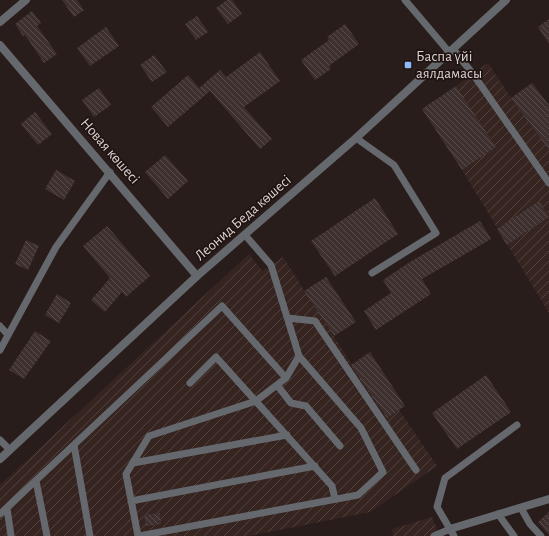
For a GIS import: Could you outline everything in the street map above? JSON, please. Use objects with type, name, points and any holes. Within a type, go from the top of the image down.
[{"type":"street","points":[[0,22],[26,0]]},
{"type":"street","name":"Леонид Беда көшесі","points":[[0,459],[197,276],[356,138],[506,0]]},
{"type":"street","name":"Новая көшесі","points":[[0,45],[110,172],[197,276]]},
{"type":"street","points":[[452,532],[498,514],[549,499]]},
{"type":"lane","points":[[405,0],[473,74],[549,183]]},
{"type":"lane","points":[[356,138],[394,166],[436,233],[372,273]]},
{"type":"lane","points":[[0,350],[56,247],[110,172]]},
{"type":"lane","points":[[245,235],[271,265],[299,356],[361,428],[383,472],[358,494],[138,536],[126,474],[149,436],[256,401],[286,378],[299,356]]},
{"type":"lane","points":[[0,514],[222,306],[286,378]]},
{"type":"lane","points":[[288,318],[315,320],[416,470]]},
{"type":"lane","points":[[0,326],[8,335]]},
{"type":"lane","points":[[190,383],[216,357],[332,486],[335,499]]},
{"type":"lane","points":[[277,385],[291,403],[306,406],[340,446]]},
{"type":"lane","points":[[434,536],[452,532],[437,507],[445,478],[517,425]]},
{"type":"lane","points":[[132,463],[287,435]]},
{"type":"lane","points":[[0,440],[10,450]]},
{"type":"lane","points":[[74,445],[90,536]]},
{"type":"lane","points":[[131,501],[314,466]]},
{"type":"lane","points":[[36,481],[47,536]]},
{"type":"lane","points":[[7,508],[11,536]]},
{"type":"lane","points":[[521,508],[530,524],[541,536]]},
{"type":"lane","points":[[498,514],[514,536]]},
{"type":"shaded area","points":[[488,63],[511,98],[549,150],[549,313],[462,170],[496,147],[456,86]]},
{"type":"shaded area","points":[[249,254],[262,271],[283,257],[386,418],[399,410],[437,466],[370,512],[249,536],[0,536],[0,485]]},
{"type":"shaded area","points":[[432,517],[440,536],[390,536],[393,535],[392,529]]},
{"type":"building","points":[[62,0],[77,0],[84,10],[74,17]]},
{"type":"building","points":[[227,0],[232,0],[242,14],[228,24],[216,8]]},
{"type":"building","points":[[32,11],[41,23],[37,26],[57,54],[44,63],[25,35],[23,36],[15,24]]},
{"type":"building","points":[[197,16],[208,32],[196,40],[185,24]]},
{"type":"building","points":[[549,19],[549,44],[538,27]]},
{"type":"building","points":[[345,24],[359,44],[329,66],[331,69],[315,80],[301,60],[329,40],[327,37]]},
{"type":"building","points":[[106,27],[119,46],[90,66],[77,48]]},
{"type":"building","points":[[260,52],[280,81],[244,107],[272,139],[260,149],[210,91],[168,127],[151,107],[188,75],[199,88],[220,70],[226,77]]},
{"type":"building","points":[[154,55],[167,72],[152,82],[140,65]]},
{"type":"building","points":[[532,83],[549,105],[549,150],[511,98]]},
{"type":"building","points":[[456,86],[496,147],[462,170],[422,109]]},
{"type":"building","points":[[99,88],[111,105],[94,117],[82,100]]},
{"type":"building","points":[[35,112],[52,134],[38,145],[21,124]]},
{"type":"building","points":[[165,155],[188,181],[168,199],[145,172]]},
{"type":"building","points":[[56,170],[75,181],[64,200],[45,189]]},
{"type":"building","points":[[375,198],[398,234],[335,276],[311,241]]},
{"type":"building","points":[[539,201],[549,217],[507,245],[497,229]]},
{"type":"building","points":[[480,221],[491,239],[422,279],[431,294],[376,330],[364,311],[391,293],[383,280],[410,262]]},
{"type":"building","points":[[107,226],[150,276],[126,297],[122,292],[105,312],[91,300],[110,278],[83,246]]},
{"type":"building","points":[[26,240],[39,246],[28,270],[15,264]]},
{"type":"building","points":[[326,277],[356,322],[334,336],[304,291]]},
{"type":"building","points":[[57,294],[71,303],[59,323],[45,315]]},
{"type":"building","points":[[35,331],[51,341],[24,379],[9,370]]},
{"type":"building","points":[[370,352],[405,406],[387,418],[351,365]]},
{"type":"building","points":[[486,375],[511,412],[457,449],[432,413]]},
{"type":"building","points":[[549,512],[549,535],[538,522]]},
{"type":"building","points":[[160,513],[161,524],[146,526],[144,515]]},
{"type":"place","name":"Баспа үйі аялдамасы","points":[[408,65]]}]
